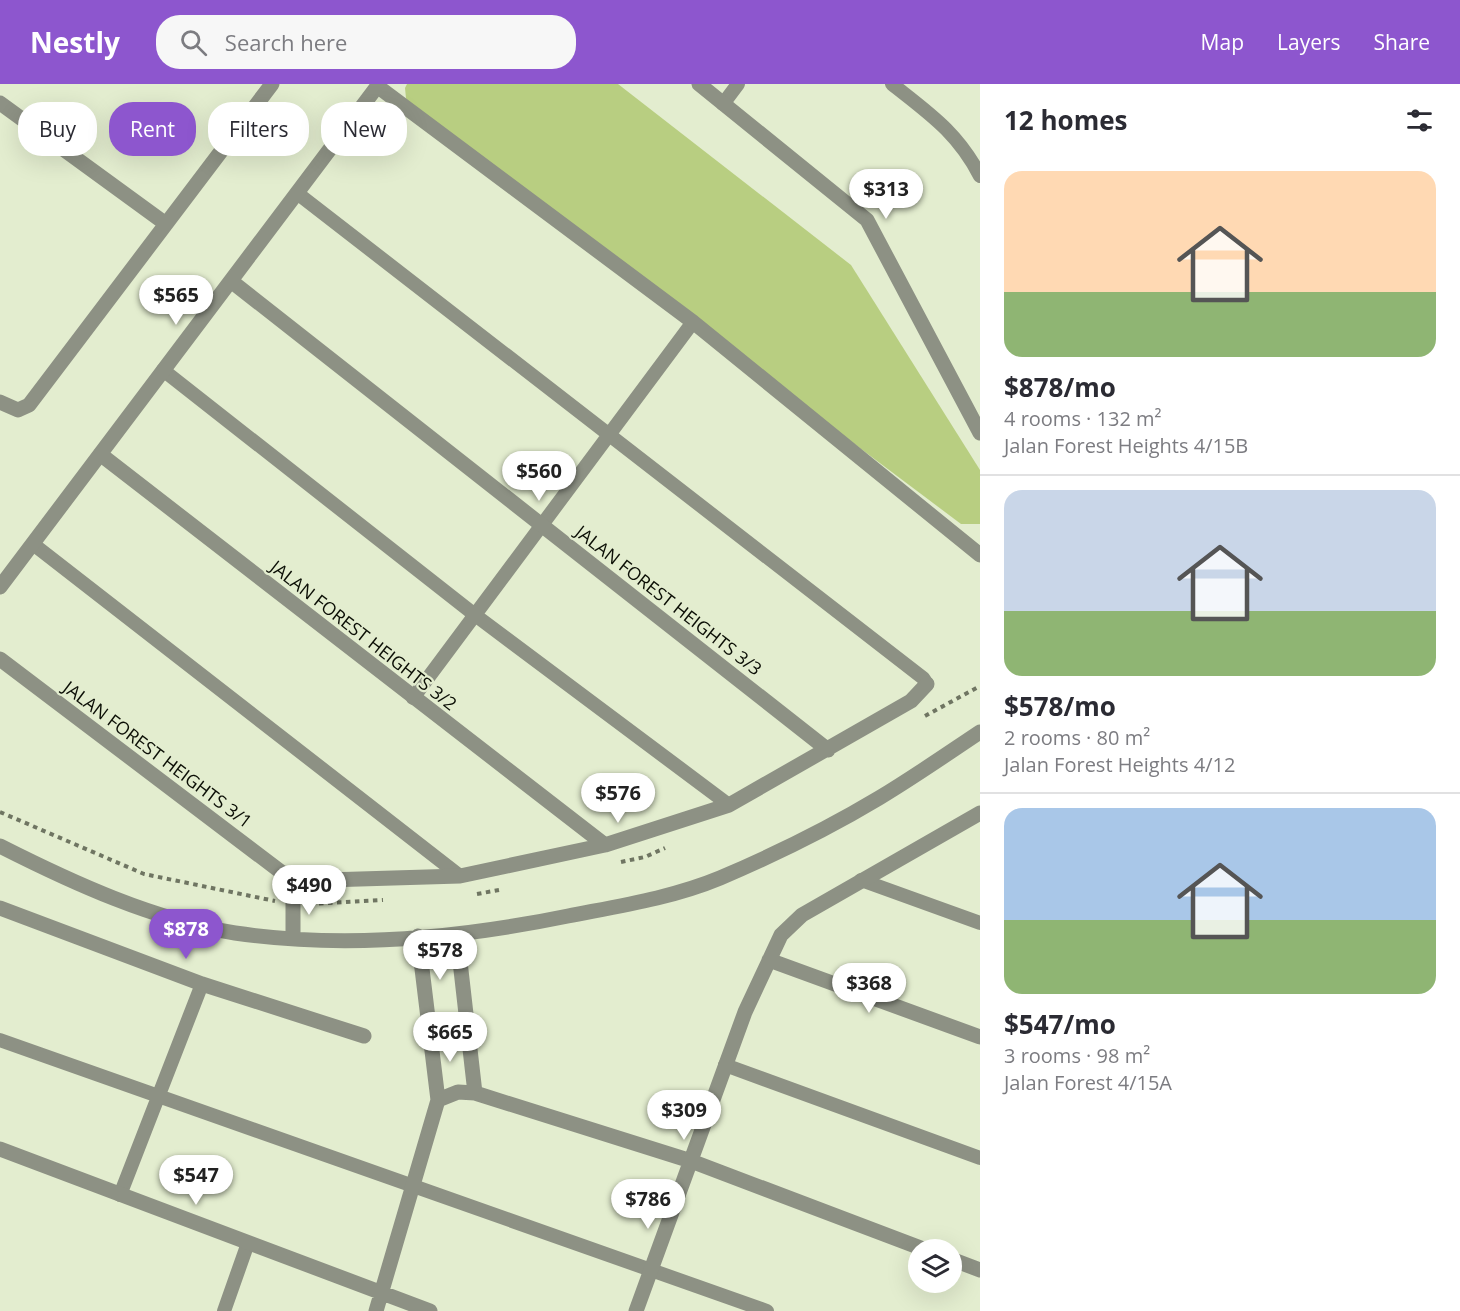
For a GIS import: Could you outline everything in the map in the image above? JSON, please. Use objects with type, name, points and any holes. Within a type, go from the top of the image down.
[{"type":"street","points":[[0,402],[18,410],[29,405],[272,84]]},
{"type":"street","points":[[699,84],[867,220],[980,434]]},
{"type":"street","points":[[0,587],[378,85],[693,322],[980,556],[980,564]]},
{"type":"street","points":[[0,103],[166,224]]},
{"type":"street","name":"JALAN FOREST HEIGHTS 3/3","points":[[231,280],[828,750]]},
{"type":"street","name":"JALAN FOREST HEIGHTS 3/2","points":[[100,454],[605,845]]},
{"type":"street","name":"JALAN FOREST HEIGHTS 3/1","points":[[0,658],[292,881]]},
{"type":"street","points":[[293,939],[292,881],[460,876],[605,845],[729,805],[911,701],[927,684]]},
{"type":"street","points":[[0,846],[107,894],[181,920],[233,932],[293,939],[457,934],[547,920],[665,897],[718,879],[773,854],[879,798],[980,732]]},
{"type":"street","points":[[636,1311],[725,1065],[781,935],[802,915],[980,813]]},
{"type":"street","points":[[0,908],[202,984],[364,1036]]},
{"type":"street","points":[[457,934],[476,1093]]},
{"type":"street","points":[[376,1311],[438,1100],[418,936]]},
{"type":"street","points":[[769,960],[980,1037]]},
{"type":"street","points":[[438,1100],[458,1092],[476,1093],[691,1161],[908,1243]]},
{"type":"street","points":[[0,1149],[430,1311]]},
{"type":"street","points":[[962,1263],[980,1270]]},
{"type":"lane","points":[[723,104],[738,84]]},
{"type":"lane","points":[[892,84],[943,124],[966,150],[980,176]]},
{"type":"lane","points":[[297,193],[923,678],[927,684]]},
{"type":"lane","points":[[413,698],[693,322]]},
{"type":"lane","points":[[163,370],[475,615],[729,805]]},
{"type":"lane","points":[[33,544],[460,876]]},
{"type":"lane","points":[[861,880],[980,923]]},
{"type":"lane","points":[[120,1195],[202,984]]},
{"type":"lane","points":[[0,1040],[767,1311]]},
{"type":"lane","points":[[725,1065],[980,1158]]},
{"type":"lane","points":[[224,1311],[248,1243]]},
{"type":"path","points":[[914,722],[980,686]]},
{"type":"path","points":[[0,812],[144,874],[232,894],[293,903],[390,899]]},
{"type":"path","points":[[610,865],[645,857],[666,848]]},
{"type":"path","points":[[471,894],[506,888]]},
{"type":"green space","points":[[407,84],[618,84],[851,265],[980,470],[980,524],[961,524],[407,108],[405,88]]}]
